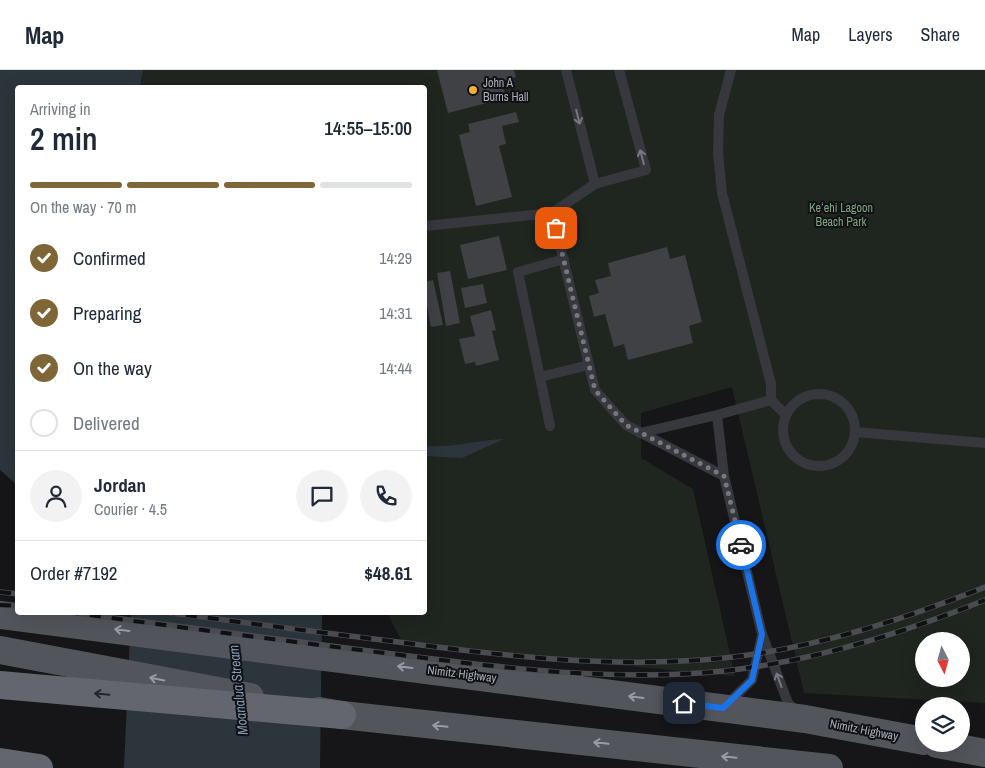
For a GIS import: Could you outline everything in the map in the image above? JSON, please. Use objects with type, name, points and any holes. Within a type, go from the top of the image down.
[{"type":"highway","points":[[0,685],[342,715]]},
{"type":"highway","points":[[0,762],[39,768]]},
{"type":"main road","name":"Nimitz Highway","points":[[0,614],[805,719],[915,739]]},
{"type":"main road","points":[[0,650],[342,715],[829,768]]},
{"type":"main road","points":[[970,750],[985,753]]},
{"type":"lane","points":[[566,70],[595,184]]},
{"type":"lane","points":[[427,226],[552,213],[595,184],[646,170],[619,70]]},
{"type":"lane","points":[[731,70],[719,115],[718,153],[722,193],[771,384],[771,400],[786,415]]},
{"type":"lane","points":[[552,213],[595,390],[626,425],[724,476]]},
{"type":"lane","points":[[550,426],[518,272],[564,259]]},
{"type":"lane","points":[[540,377],[590,365]]},
{"type":"lane","points":[[815,394],[828,395],[839,400],[848,408],[854,420],[856,432],[847,453],[839,461],[828,465],[816,466],[795,458],[788,449],[784,438],[786,415],[793,405],[803,398],[815,394]]},
{"type":"lane","points":[[640,433],[771,400]]},
{"type":"lane","points":[[717,415],[724,476],[762,634],[788,703],[805,719]]},
{"type":"lane","points":[[856,432],[985,443]]},
{"type":"lane","points":[[723,708],[752,680],[762,634]]},
{"type":"green space","name":"Keʻehi Lagoon Beach Park","points":[[143,70],[985,70],[985,703],[970,702],[970,697],[915,697],[915,699],[804,693],[732,387],[641,413],[641,458],[693,489],[735,676],[404,645],[388,615],[427,615],[427,85],[140,85]]},
{"type":"water","points":[[0,70],[143,70],[140,85],[15,85],[15,483],[0,470]]},
{"type":"water","points":[[504,439],[462,458],[427,456],[427,446],[445,446]]},
{"type":"water","name":"Moanalua Stream","points":[[131,615],[322,615],[320,768],[124,768]]},
{"type":"building","name":"John A Burns Hall","points":[[437,70],[514,70],[516,77],[502,81],[506,98],[448,113]]},
{"type":"building","points":[[516,112],[519,122],[502,126],[506,144],[499,146],[512,197],[476,206],[459,135],[470,132],[468,124]]},
{"type":"building","points":[[499,236],[507,270],[468,279],[460,245]]},
{"type":"building","points":[[667,247],[670,259],[685,255],[702,322],[689,326],[693,343],[628,360],[624,344],[614,347],[605,314],[594,317],[589,296],[599,293],[595,280],[611,276],[608,263]]},
{"type":"building","points":[[450,271],[460,323],[446,326],[437,273]]},
{"type":"building","points":[[433,280],[443,325],[431,327],[427,306],[427,282]]},
{"type":"building","points":[[483,284],[487,303],[465,308],[461,288]]},
{"type":"building","points":[[491,310],[496,330],[492,331],[499,360],[476,366],[475,362],[465,364],[459,339],[475,336],[470,316]]},
{"type":"railway","points":[[187,615],[517,656],[591,661],[665,662],[739,656],[811,643],[917,613],[985,587]]},
{"type":"railway","points":[[0,592],[15,594]]},
{"type":"railway","points":[[91,615],[476,664],[558,672],[641,675],[724,671],[824,653],[889,635],[985,600]]},
{"type":"railway","points":[[0,605],[15,606]]},
{"type":"way so far","points":[[556,228],[595,390],[626,425],[724,476],[741,545]]},
{"type":"place","name":"John A Burns Hall","points":[[473,90]]},
{"type":"route","points":[[684,703],[723,708],[752,680],[762,634],[741,545]]}]
